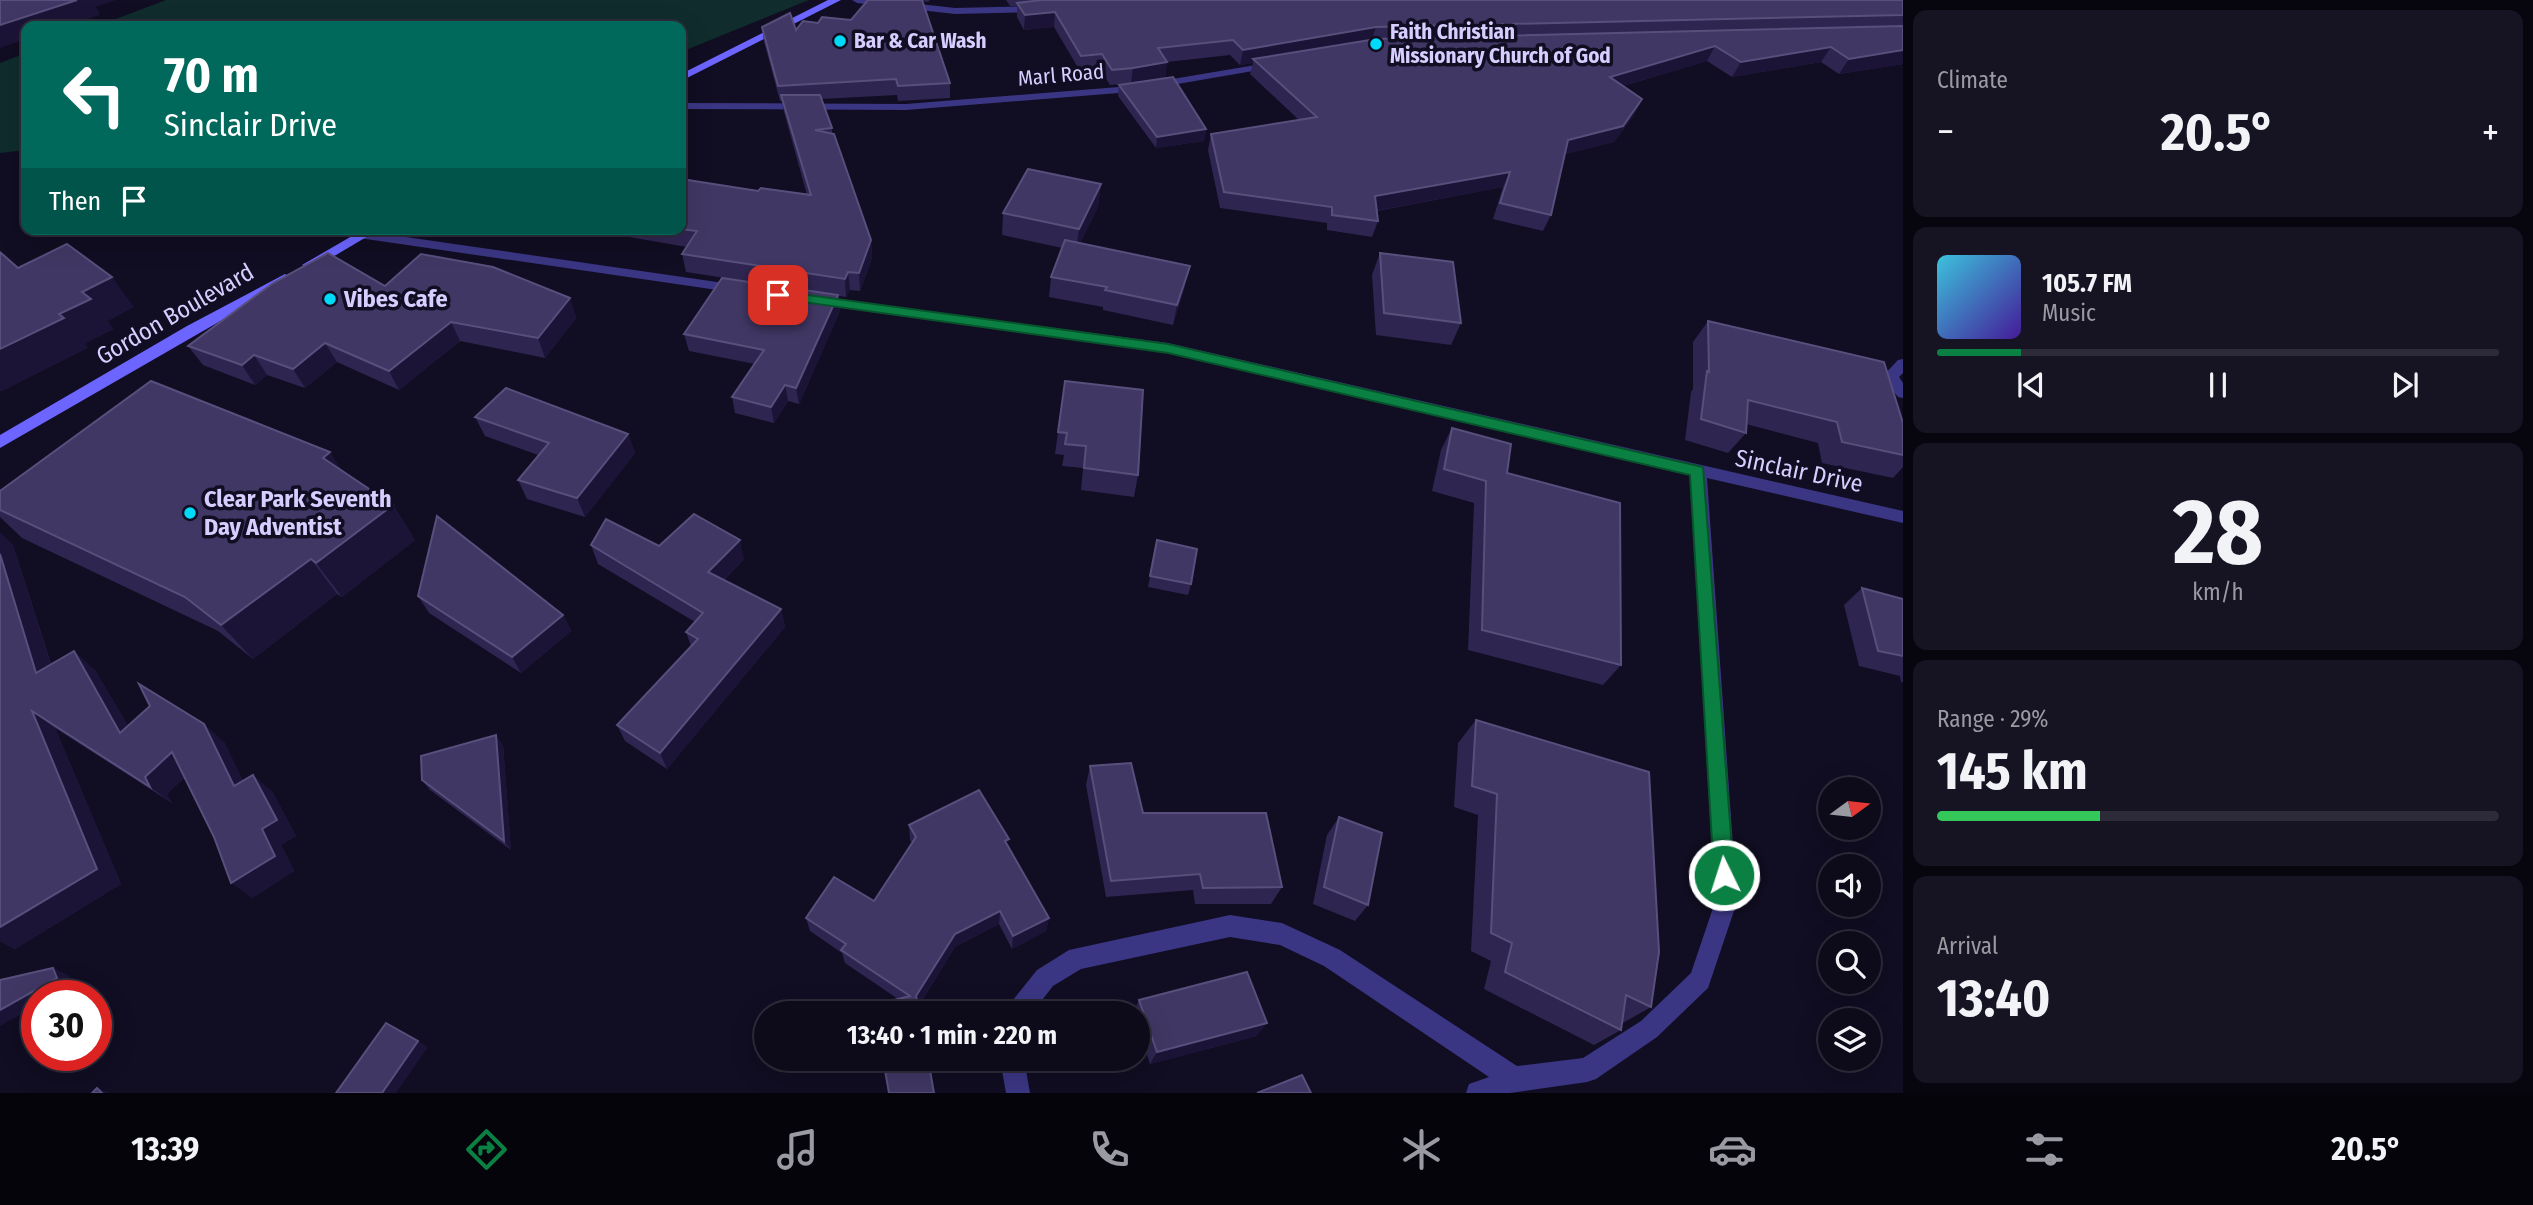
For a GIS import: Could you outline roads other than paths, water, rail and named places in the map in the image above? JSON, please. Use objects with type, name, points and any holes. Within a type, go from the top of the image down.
[{"type":"street","points":[[686,75],[836,0]]},
{"type":"street","points":[[857,0],[955,11],[1013,12],[1052,8]]},
{"type":"street","name":"Marl Road","points":[[686,106],[906,107],[1131,89],[1291,62]]},
{"type":"street","name":"Gordon Boulevard","points":[[0,442],[192,329],[364,235]]},
{"type":"street","points":[[388,235],[751,291]]},
{"type":"street","name":"Sinclair Drive","points":[[806,299],[1168,348],[1903,517]]},
{"type":"street","points":[[1903,365],[1890,377],[1903,393]]},
{"type":"street","points":[[1478,1093],[1514,1079],[1587,1070],[1648,1029],[1700,981],[1726,902],[1698,471]]},
{"type":"street","points":[[1027,1001],[1045,978],[1077,958],[1230,926],[1282,934],[1332,958],[1514,1079]]},
{"type":"street","points":[[1014,1071],[1017,1093]]},
{"type":"place","name":"Bar & Car Wash","points":[[840,41]]},
{"type":"place","name":"Faith Christian Missionary Church of God","points":[[1376,44]]},
{"type":"place","name":"Vibes Cafe","points":[[330,299]]},
{"type":"place","name":"Clear Park Seventh Day Adventist","points":[[190,513]]}]
